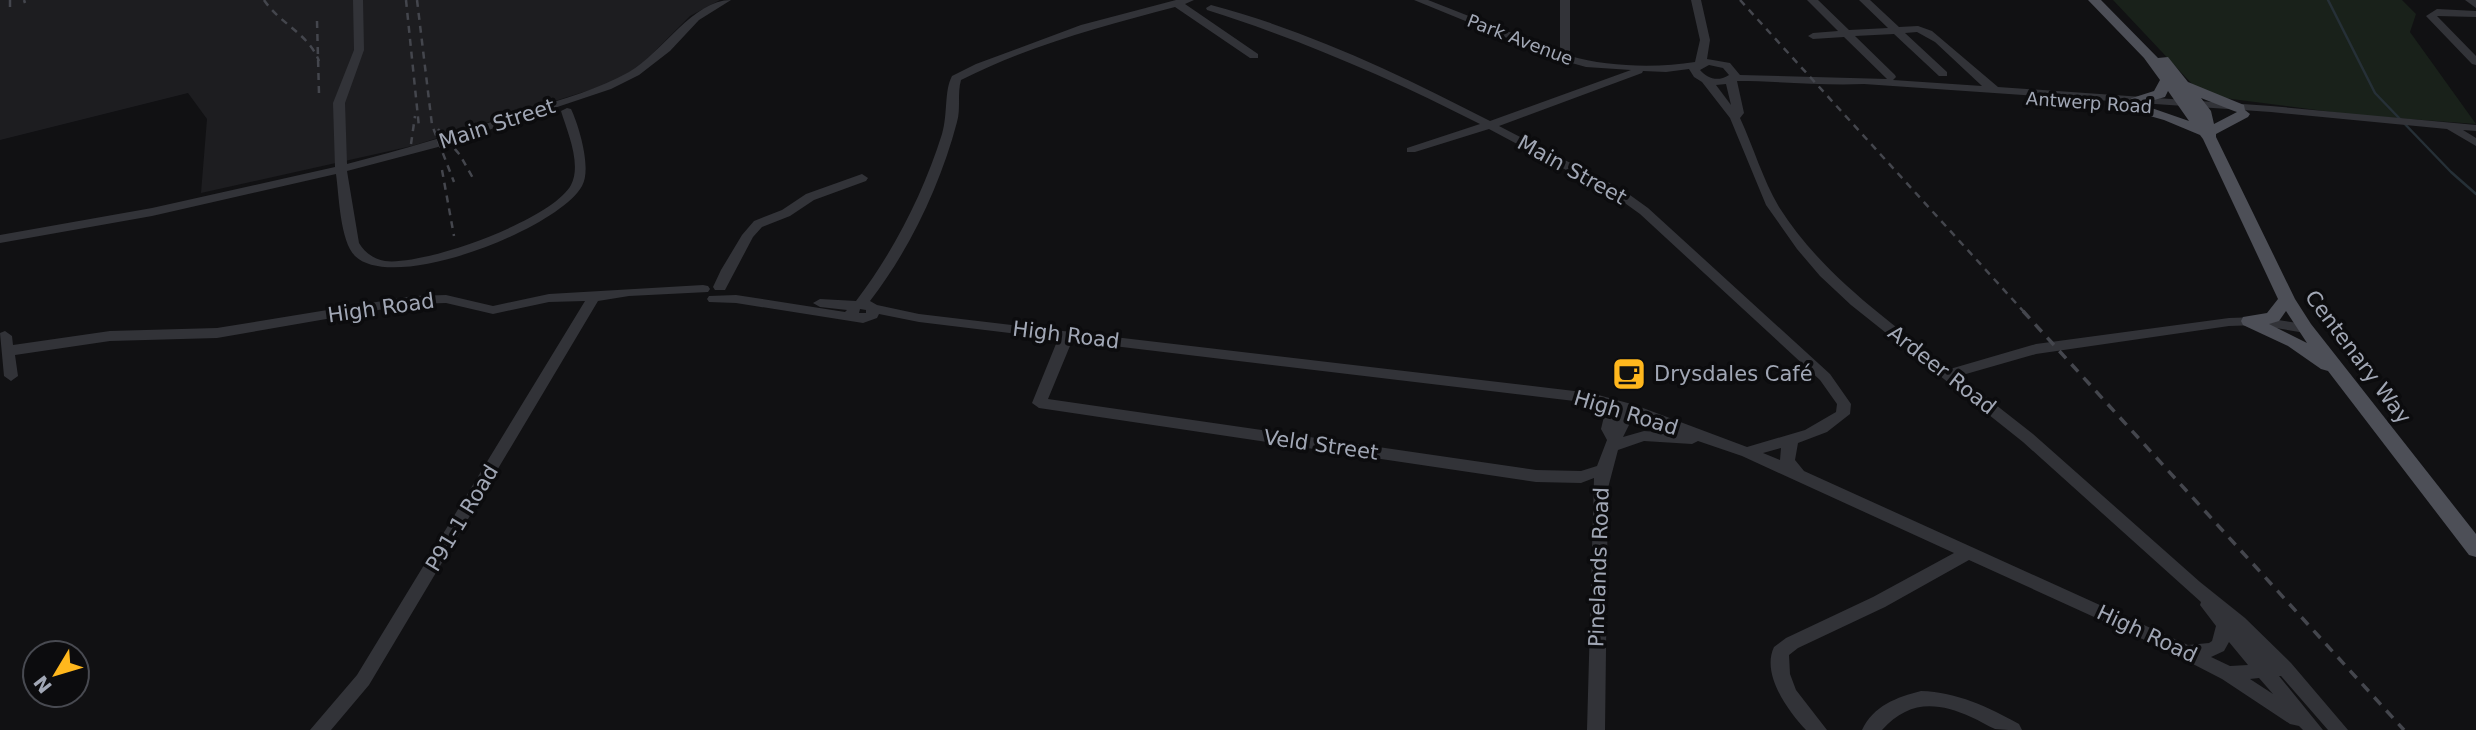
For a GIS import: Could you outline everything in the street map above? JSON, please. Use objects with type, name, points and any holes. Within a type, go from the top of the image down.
[{"type":"main road","name":"Centenary Way","points":[[2094,0],[2174,80]]},
{"type":"main road","name":"Centenary Way","points":[[2107,0],[2174,80],[2193,108],[2287,299],[2305,328],[2476,549]]},
{"type":"main road","points":[[2133,104],[2160,94],[2174,80],[2241,111]]},
{"type":"main road","points":[[2133,104],[2208,135],[2241,111]]},
{"type":"main road","points":[[2253,321],[2273,317],[2287,299]]},
{"type":"main road","points":[[2253,321],[2294,342],[2341,375]]},
{"type":"street","points":[[358,0],[359,50],[341,96],[340,142],[353,243],[357,251],[372,262],[413,264],[480,244],[546,211],[570,195],[576,187],[579,169],[567,111]]},
{"type":"street","name":"Main Street","points":[[373,162],[538,111],[619,82],[644,67],[695,18],[726,0]]},
{"type":"street","points":[[864,310],[908,229],[952,122],[956,105],[953,83],[962,74],[1085,27],[1189,0]]},
{"type":"street","name":"Park Avenue","points":[[1419,0],[1586,64],[1666,69],[1704,79],[1730,73]]},
{"type":"street","points":[[1564,0],[1565,58]]},
{"type":"street","name":"Ardeer Road","points":[[1696,0],[1705,36],[1730,73],[1738,113],[1735,118]]},
{"type":"street","points":[[1812,0],[1891,76]]},
{"type":"street","points":[[1864,0],[1943,74]]},
{"type":"street","points":[[2470,0],[2476,5]]},
{"type":"street","points":[[1176,3],[1254,56]]},
{"type":"street","name":"Main Street","points":[[1211,8],[1340,52],[1490,125],[1619,193],[1644,211],[1836,390],[1844,404],[1843,414],[1794,438]]},
{"type":"street","points":[[2476,14],[2437,12],[2431,16],[2476,62]]},
{"type":"street","points":[[1813,36],[1918,29],[1933,35],[1973,76],[1998,92]]},
{"type":"street","name":"Ardeer Road","points":[[1705,36],[1704,54],[1694,70],[1735,118],[1772,205],[1801,246],[1856,302],[2028,438],[2194,587],[2239,623],[2285,668],[2339,730]]},
{"type":"street","name":"Park Avenue","points":[[1666,69],[1709,61],[1730,73]]},
{"type":"street","points":[[1586,64],[1602,83]]},
{"type":"street","points":[[1411,150],[1490,125],[1647,68]]},
{"type":"street","name":"Antwerp Road","points":[[1730,73],[2133,104],[2416,122],[2448,127]]},
{"type":"street","points":[[1972,90],[1975,85],[1973,76]]},
{"type":"street","name":"Antwerp Road","points":[[1842,82],[1864,81],[2133,104]]},
{"type":"street","points":[[2448,127],[2476,128]]},
{"type":"street","points":[[2448,127],[2476,143]]},
{"type":"street","points":[[340,142],[354,157],[373,162]]},
{"type":"street","points":[[299,178],[343,180],[355,170],[373,162]]},
{"type":"street","points":[[0,237],[54,231],[299,178],[343,180]]},
{"type":"street","points":[[712,292],[748,235],[758,224],[786,213],[810,197],[862,178]]},
{"type":"street","points":[[0,237],[241,191]]},
{"type":"street","points":[[0,249],[54,231]]},
{"type":"street","name":"High Road","points":[[6,351],[110,335],[216,333],[413,300],[446,299],[493,310],[549,298],[594,297],[629,292],[712,292],[736,299],[864,310],[1575,395],[1622,407],[1747,452],[1969,552],[2187,652],[2276,704],[2307,730]]},
{"type":"street","name":"P91-1 Road","points":[[319,730],[363,680],[594,297]]},
{"type":"street","points":[[1949,374],[2036,349],[2253,321],[2305,328]]},
{"type":"street","points":[[5,335],[11,376]]},
{"type":"street","name":"Veld Street","points":[[1067,335],[1040,403],[1536,476],[1581,477],[1602,470]]},
{"type":"street","name":"Pinelands Road","points":[[1596,730],[1602,470],[1613,443],[1622,407]]},
{"type":"street","points":[[1613,443],[1644,436],[1711,441]]},
{"type":"street","points":[[1747,452],[1794,438]]},
{"type":"street","points":[[1794,438],[1789,447],[1787,461],[1800,476]]},
{"type":"street","points":[[1818,730],[1793,702],[1782,677],[1780,652],[1792,643],[1879,602],[1969,552]]},
{"type":"street","name":"Ardeer Road","points":[[2194,587],[2314,730]]},
{"type":"street","points":[[2187,652],[2218,648],[2222,643],[2224,626]]},
{"type":"street","points":[[2228,674],[2285,668]]},
{"type":"street","points":[[1871,730],[1888,710],[1898,703],[1923,699],[1954,702],[1980,712],[2013,730]]},
{"type":"shaded area","points":[[0,0],[720,0],[690,16],[639,67],[609,84],[412,146],[201,193],[207,119],[188,93],[0,140]]},
{"type":"shaded area","points":[[2113,0],[2402,0],[2416,14],[2410,32],[2476,124],[2355,115],[2224,98],[2193,85]]},
{"type":"waterway","points":[[2328,0],[2375,93],[2451,172],[2476,194]]},
{"type":"railway","points":[[10,0],[10,7]]},
{"type":"railway","points":[[264,0],[308,43],[318,59]]},
{"type":"railway","points":[[406,0],[419,127]]},
{"type":"railway","points":[[417,0],[432,125],[454,182]]},
{"type":"railway","points":[[1740,0],[2025,313]]},
{"type":"railway","points":[[317,21],[318,59]]},
{"type":"railway","points":[[318,59],[319,94]]},
{"type":"railway","points":[[411,144],[415,116]]},
{"type":"railway","points":[[438,129],[460,155],[474,180]]},
{"type":"railway","points":[[442,170],[454,236]]},
{"type":"railway","points":[[2023,311],[2404,730]]},
{"type":"place","name":"Drysdales Café","points":[[1629,374]]}]
